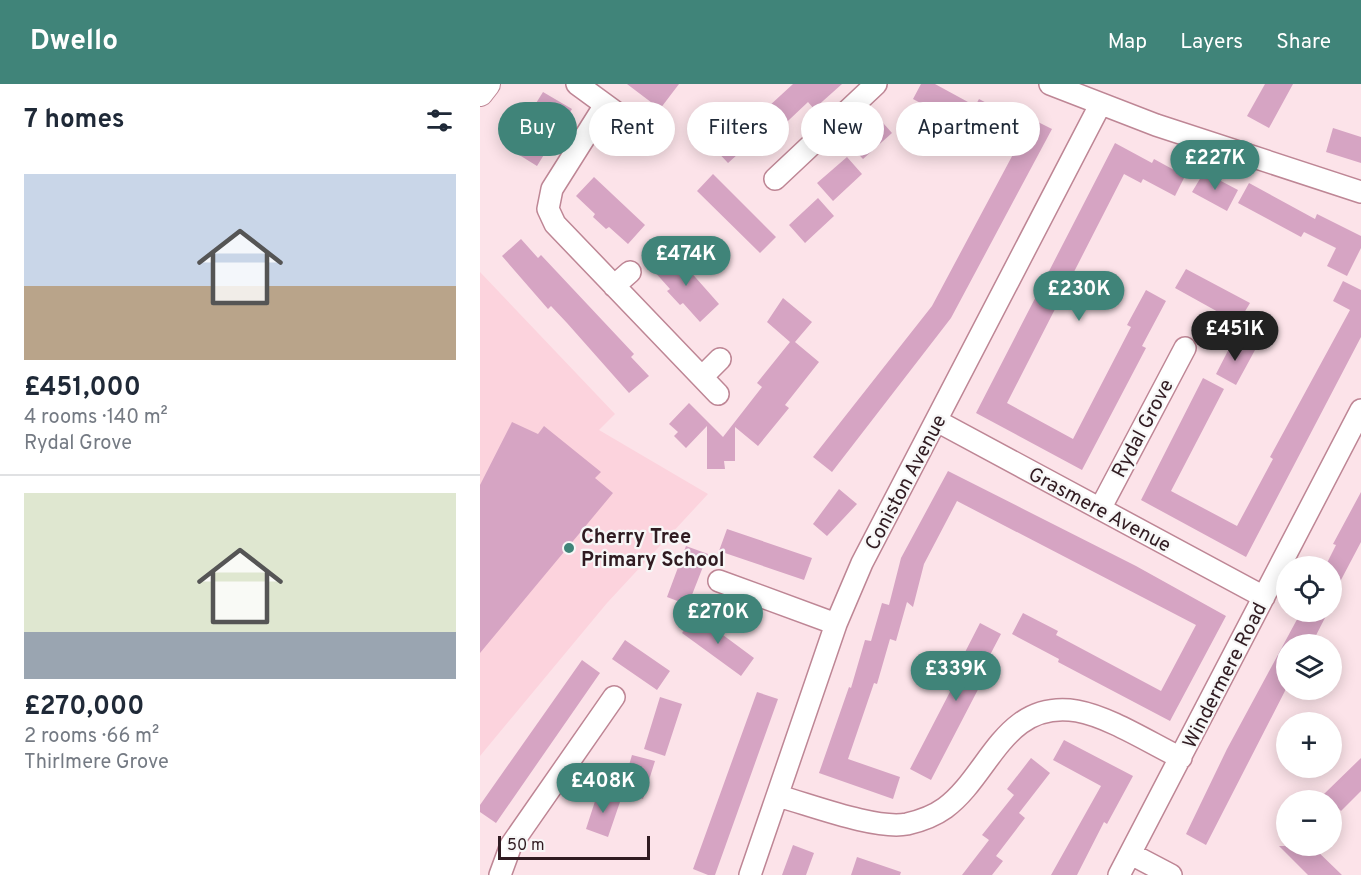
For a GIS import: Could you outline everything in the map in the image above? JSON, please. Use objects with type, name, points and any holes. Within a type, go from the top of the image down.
[{"type":"street","points":[[480,93],[487,84]]},
{"type":"street","points":[[577,84],[601,102]]},
{"type":"street","points":[[775,179],[876,84]]},
{"type":"street","points":[[1050,84],[1100,105],[1361,192]]},
{"type":"street","name":"Coniston Avenue","points":[[750,875],[836,624],[862,563],[1100,105]]},
{"type":"street","points":[[589,130],[552,189],[548,209],[555,224],[718,394]]},
{"type":"street","points":[[614,286],[630,272]]},
{"type":"street","name":"Rydal Grove","points":[[1100,509],[1185,348]]},
{"type":"street","points":[[702,377],[720,359]]},
{"type":"street","name":"Windermere Road","points":[[1119,875],[1361,410]]},
{"type":"street","name":"Grasmere Avenue","points":[[936,422],[1264,597]]},
{"type":"street","points":[[719,581],[836,624]]},
{"type":"street","points":[[500,875],[511,845],[614,697]]},
{"type":"street","points":[[778,796],[879,824],[904,824],[924,819],[945,808],[997,744],[1016,727],[1034,717],[1055,711],[1076,711],[1095,717],[1181,758]]},
{"type":"street","points":[[1131,854],[1171,875]]},
{"type":"shaded area","name":"Cherry Tree Primary School","points":[[480,272],[615,414],[599,430],[708,494],[607,603],[480,756]]},
{"type":"building","points":[[627,84],[679,84],[665,102],[651,102]]},
{"type":"building","points":[[793,84],[842,84],[822,102],[801,102],[801,109],[789,120],[789,102],[773,102]]},
{"type":"building","points":[[921,84],[935,84],[968,102],[918,102],[913,99]]},
{"type":"building","points":[[1265,84],[1293,84],[1269,128],[1247,116]]},
{"type":"building","points":[[543,92],[560,102],[537,102]]},
{"type":"building","points":[[1040,123],[1052,129],[1040,151]]},
{"type":"building","points":[[884,124],[892,133],[884,140]]},
{"type":"building","points":[[1333,128],[1361,137],[1361,163],[1326,152]]},
{"type":"building","points":[[1115,143],[1152,163],[1154,159],[1185,176],[1175,196],[1143,179],[1141,183],[1124,174],[1007,403],[1073,439],[1131,327],[1127,325],[1146,290],[1166,301],[1142,346],[1146,348],[1082,470],[976,413]]},
{"type":"building","points":[[521,156],[543,156],[537,166]]},
{"type":"building","points":[[721,156],[736,156],[728,163]]},
{"type":"building","points":[[1012,156],[1038,156],[951,318],[832,472],[813,457],[932,306]]},
{"type":"building","points":[[847,157],[862,174],[833,201],[817,183]]},
{"type":"building","points":[[1204,172],[1238,190],[1227,211],[1192,192]]},
{"type":"building","points":[[713,174],[776,237],[760,253],[697,191]]},
{"type":"building","points":[[594,177],[645,225],[628,244],[609,227],[606,229],[593,217],[595,214],[576,196]]},
{"type":"building","points":[[1249,183],[1315,219],[1317,214],[1361,236],[1361,248],[1347,276],[1327,266],[1336,248],[1304,232],[1301,237],[1238,203]]},
{"type":"building","points":[[818,198],[834,216],[805,243],[789,225]]},
{"type":"building","points":[[521,239],[538,258],[541,255],[634,354],[631,357],[649,376],[629,393],[551,306],[548,309],[502,256]]},
{"type":"building","points":[[673,252],[719,304],[700,322],[683,303],[680,305],[667,291],[670,289],[653,270]]},
{"type":"building","points":[[1186,269],[1250,303],[1238,323],[1175,288]]},
{"type":"building","points":[[1343,281],[1361,290],[1361,337],[1246,557],[1141,500],[1203,378],[1224,389],[1171,491],[1237,526],[1273,459],[1270,457],[1350,310],[1333,301]]},
{"type":"building","points":[[783,298],[812,322],[795,342],[819,362],[785,405],[789,408],[758,446],[735,427],[735,461],[724,461],[725,469],[707,469],[707,426],[686,448],[674,436],[678,432],[669,424],[689,403],[723,437],[762,387],[757,383],[790,342],[767,322]]},
{"type":"building","points":[[1234,339],[1255,350],[1236,385],[1216,374]]},
{"type":"building","points":[[512,422],[538,434],[544,426],[601,472],[595,478],[613,493],[480,653],[480,485]]},
{"type":"building","points":[[948,471],[1136,566],[1226,616],[1170,721],[1058,662],[1059,659],[1012,634],[1023,613],[1058,631],[1056,635],[1161,691],[1196,625],[957,501],[924,564],[913,607],[907,602],[896,641],[890,639],[877,684],[874,683],[848,759],[900,777],[893,799],[819,773],[849,687],[851,688],[865,640],[871,641],[882,603],[889,605],[901,558]]},
{"type":"building","points":[[839,489],[857,504],[827,536],[813,524]]},
{"type":"building","points":[[1361,492],[1361,542],[1342,578],[1342,556],[1330,556],[1336,545],[1333,544]]},
{"type":"building","points":[[727,529],[812,558],[804,580],[719,551]]},
{"type":"building","points":[[686,546],[708,554],[688,605],[667,597]]},
{"type":"building","points":[[696,615],[754,658],[741,676],[682,633]]},
{"type":"building","points":[[1296,622],[1323,622],[1317,634],[1289,634]]},
{"type":"building","points":[[980,623],[1001,634],[980,674],[985,676],[931,780],[910,769],[966,661],[962,658]]},
{"type":"building","points":[[625,640],[670,671],[657,690],[612,659]]},
{"type":"building","points":[[1276,658],[1276,700],[1280,700],[1206,845],[1186,834],[1227,749]]},
{"type":"building","points":[[582,660],[600,673],[496,823],[480,812],[480,805]]},
{"type":"building","points":[[757,692],[778,699],[715,875],[708,875],[693,869]]},
{"type":"building","points":[[660,697],[682,704],[665,756],[644,749]]},
{"type":"building","points":[[1064,740],[1133,776],[1107,824],[1104,822],[1077,875],[1051,875],[1101,786],[1053,760]]},
{"type":"building","points":[[632,755],[655,761],[643,799],[621,792]]},
{"type":"building","points":[[1031,758],[1050,773],[1019,813],[1025,818],[996,856],[1003,861],[992,875],[962,875],[989,840],[982,835],[1014,795],[1007,789]]},
{"type":"building","points":[[1361,758],[1361,791],[1342,810],[1342,790],[1328,790]]},
{"type":"building","points":[[598,792],[621,799],[608,837],[586,829]]},
{"type":"building","points":[[793,845],[814,853],[806,875],[782,875]]},
{"type":"building","points":[[1289,856],[1322,856],[1342,875],[1308,875]]},
{"type":"building","points":[[857,857],[901,872],[900,875],[851,875]]},
{"type":"place","name":"Cherry Tree Primary School","points":[[569,548]]}]
